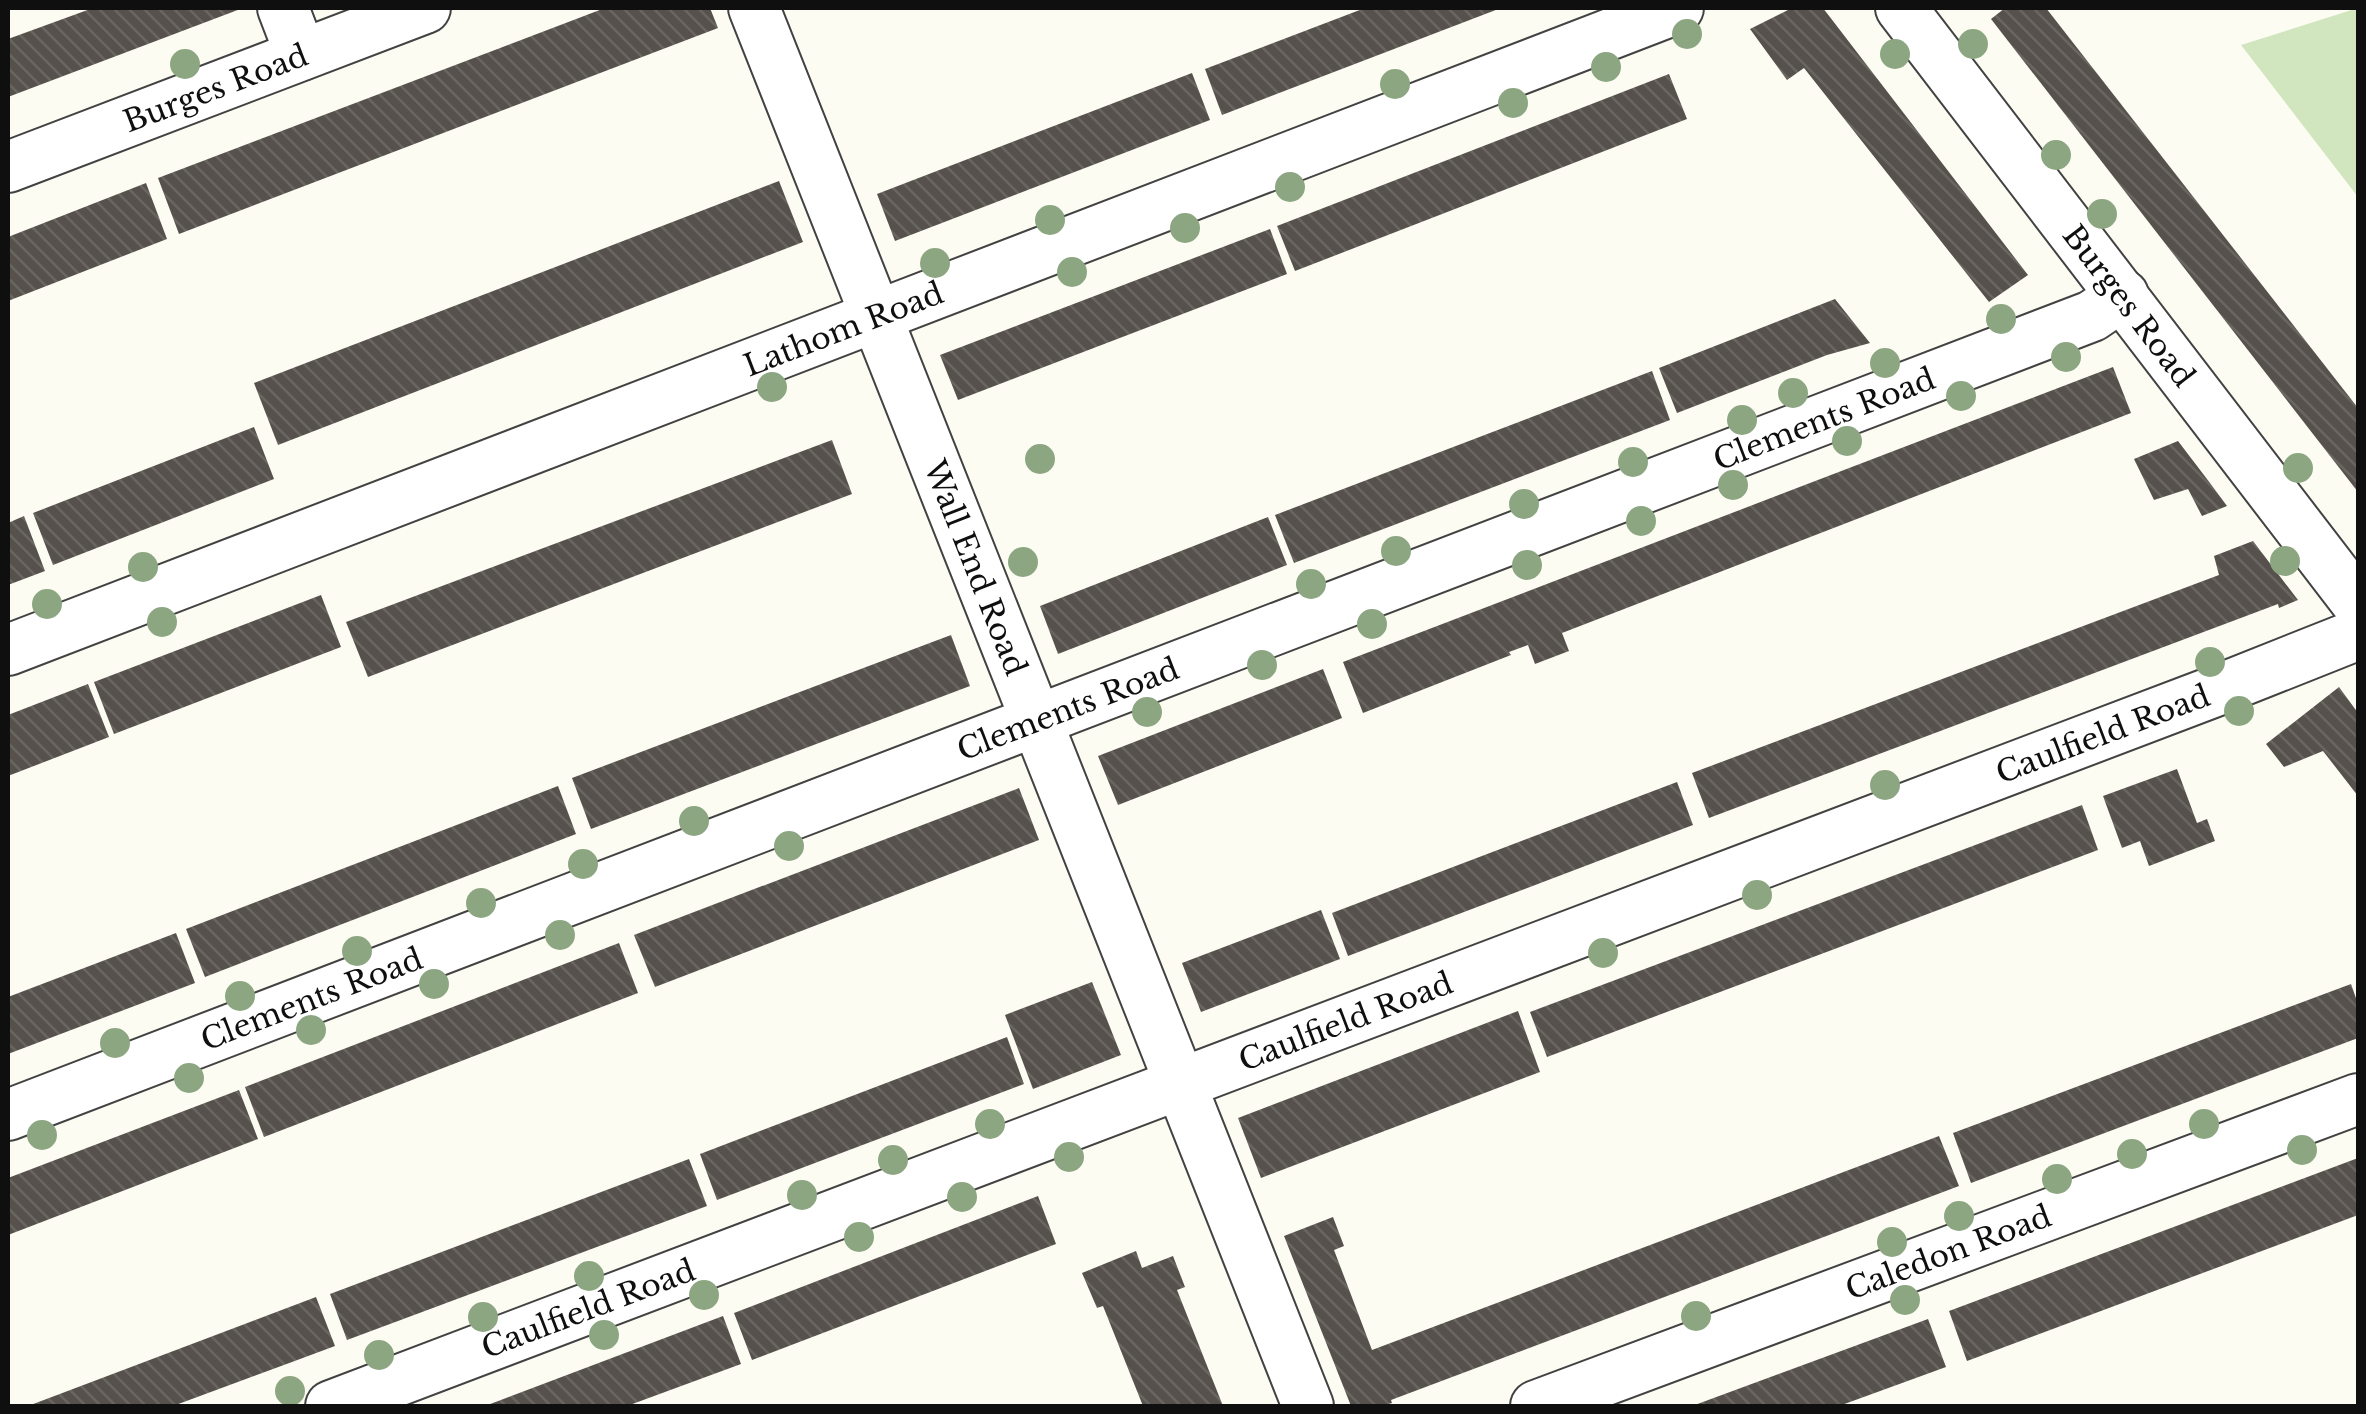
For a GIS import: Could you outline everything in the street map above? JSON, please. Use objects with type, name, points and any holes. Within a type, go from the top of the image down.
[{"type":"street","points":[[283,8],[301,54]]},
{"type":"street","name":"Burges Road","points":[[8,167],[425,8]]},
{"type":"street","name":"Wall End Road","points":[[754,8],[1308,1406]]},
{"type":"street","name":"Lathom Road","points":[[8,650],[1678,8]]},
{"type":"street","name":"Burges Road","points":[[1901,8],[2358,604]]},
{"type":"street","name":"Clements Road","points":[[8,1115],[2077,322],[2123,296]]},
{"type":"street","name":"Caulfield Road","points":[[331,1406],[2218,690],[2358,631]]},
{"type":"street","name":"Caledon Road","points":[[1536,1406],[2358,1098]]},
{"type":"green space","points":[[2358,8],[2358,197],[2241,45]]},
{"type":"building","points":[[93,8],[243,8],[8,97],[8,39]]},
{"type":"building","points":[[605,8],[710,8],[718,28],[179,234],[158,178]]},
{"type":"building","points":[[1365,8],[1501,8],[1222,115],[1205,69]]},
{"type":"building","points":[[1792,8],[1823,8],[2028,275],[1989,302],[1804,68],[1787,80],[1750,29]]},
{"type":"building","points":[[2005,8],[2046,8],[2358,408],[2358,492],[1991,19]]},
{"type":"building","points":[[1192,73],[1210,120],[895,241],[877,194]]},
{"type":"building","points":[[1669,74],[1687,119],[1295,271],[1277,226]]},
{"type":"building","points":[[779,181],[803,242],[278,445],[254,383]]},
{"type":"building","points":[[146,183],[167,239],[8,301],[8,237]]},
{"type":"building","points":[[1270,229],[1287,274],[958,400],[940,355]]},
{"type":"building","points":[[1835,299],[1870,343],[1827,355],[1677,413],[1659,368]]},
{"type":"building","points":[[2113,367],[2131,413],[1562,633],[1569,651],[1535,664],[1528,645],[1363,713],[1343,662]]},
{"type":"building","points":[[1652,371],[1670,420],[1294,563],[1275,515]]},
{"type":"building","points":[[254,427],[274,479],[53,565],[33,513]]},
{"type":"building","points":[[832,440],[852,494],[368,677],[346,622]]},
{"type":"building","points":[[2178,441],[2227,506],[2202,516],[2188,489],[2154,500],[2134,459]]},
{"type":"building","points":[[24,516],[45,571],[8,585],[8,523]]},
{"type":"building","points":[[1268,517],[1287,565],[1058,654],[1040,606]]},
{"type":"building","points":[[2253,541],[2298,600],[2279,608],[2278,604],[1709,818],[1692,773],[2219,575],[2214,556]]},
{"type":"building","points":[[321,595],[341,647],[114,734],[94,682]]},
{"type":"building","points":[[951,635],[970,686],[591,829],[572,778]]},
{"type":"building","points":[[1323,669],[1342,718],[1118,805],[1098,756]]},
{"type":"building","points":[[88,684],[109,737],[8,776],[8,715]]},
{"type":"building","points":[[2339,687],[2358,713],[2358,796],[2323,751],[2284,767],[2266,744]]},
{"type":"building","points":[[2177,769],[2197,823],[2207,819],[2215,841],[2149,866],[2140,841],[2122,848],[2103,796]]},
{"type":"building","points":[[1677,782],[1693,825],[1348,956],[1332,913]]},
{"type":"building","points":[[558,786],[576,834],[205,977],[186,929]]},
{"type":"building","points":[[1019,788],[1039,840],[655,987],[634,935]]},
{"type":"building","points":[[2082,805],[2098,850],[1547,1057],[1530,1012]]},
{"type":"building","points":[[1321,910],[1340,959],[1201,1012],[1182,963]]},
{"type":"building","points":[[176,933],[195,983],[8,1054],[8,997]]},
{"type":"building","points":[[619,943],[638,993],[264,1137],[245,1087]]},
{"type":"building","points":[[1092,982],[1121,1055],[1033,1089],[1005,1015]]},
{"type":"building","points":[[2351,984],[2358,1004],[2358,1038],[1971,1183],[1953,1133]]},
{"type":"building","points":[[1518,1011],[1540,1072],[1261,1178],[1238,1118]]},
{"type":"building","points":[[1007,1037],[1024,1084],[717,1200],[700,1154]]},
{"type":"building","points":[[239,1090],[258,1139],[8,1235],[8,1178]]},
{"type":"building","points":[[1939,1136],[1959,1186],[1382,1406],[1351,1406],[1284,1236],[1333,1217],[1344,1246],[1334,1250],[1372,1350]]},
{"type":"building","points":[[2358,1158],[2358,1215],[1967,1361],[1949,1311]]},
{"type":"building","points":[[689,1159],[707,1206],[347,1340],[330,1294]]},
{"type":"building","points":[[1038,1196],[1056,1244],[752,1360],[734,1313]]},
{"type":"building","points":[[1136,1251],[1142,1268],[1173,1256],[1185,1287],[1177,1290],[1223,1406],[1143,1406],[1103,1306],[1097,1308],[1082,1273]]},
{"type":"building","points":[[316,1297],[335,1346],[173,1406],[28,1406]]},
{"type":"building","points":[[723,1316],[741,1364],[627,1406],[485,1406]]},
{"type":"building","points":[[1928,1319],[1946,1367],[1839,1406],[1692,1406]]}]
